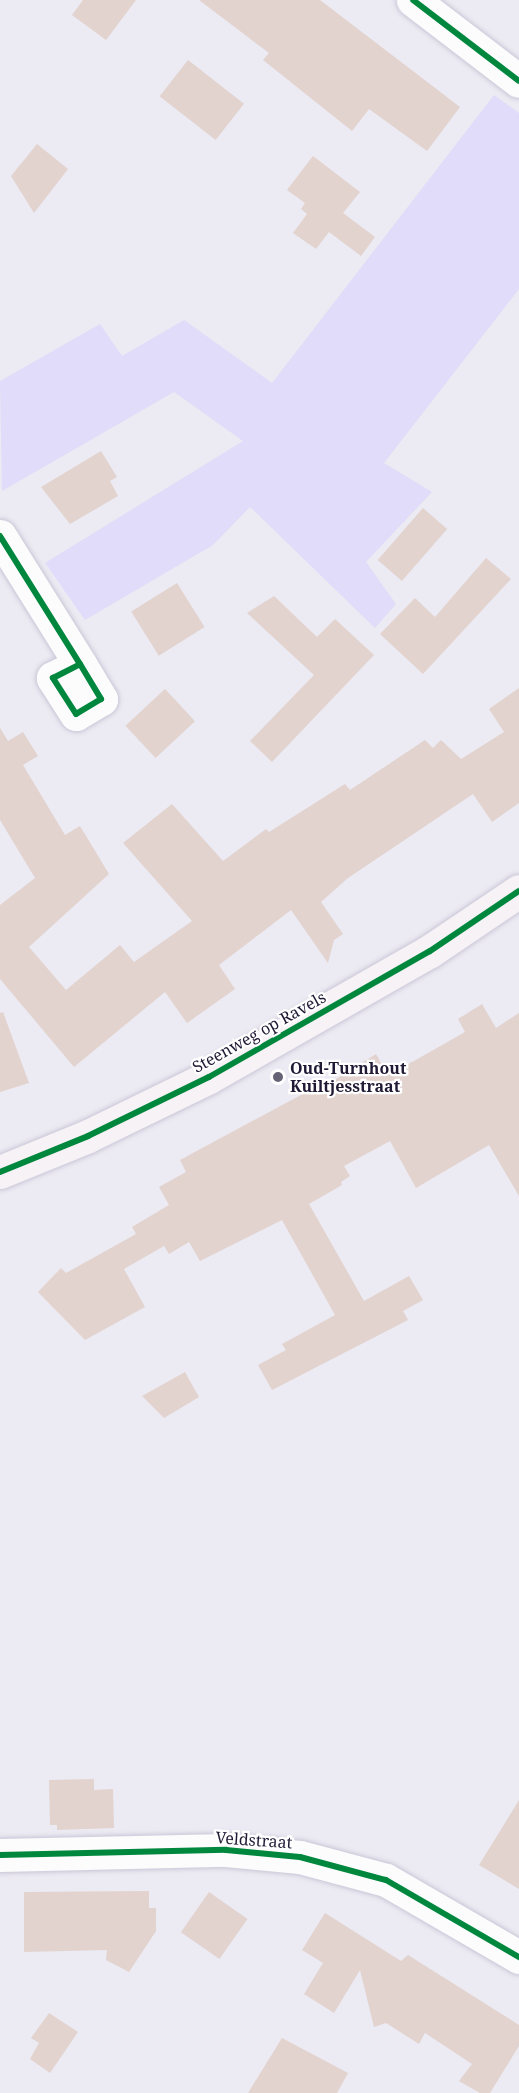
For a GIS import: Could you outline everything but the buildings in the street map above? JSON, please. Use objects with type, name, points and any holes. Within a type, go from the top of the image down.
[{"type":"main road","name":"Steenweg op Ravels","points":[[0,1172],[88,1136],[209,1077],[430,951],[519,891]]},
{"type":"street","points":[[413,0],[519,81]]},
{"type":"street","points":[[0,536],[80,664]]},
{"type":"street","name":"Veldstraat","points":[[0,1855],[226,1850],[300,1857],[386,1880],[519,1957]]},
{"type":"shaded area","points":[[494,95],[519,113],[519,289],[384,463],[432,492],[366,562],[396,604],[375,628],[250,507],[213,545],[85,620],[45,563],[243,441],[174,392],[2,491],[0,381],[100,324],[122,356],[184,320],[272,383]]},
{"type":"cycle path","points":[[413,0],[519,81]]},
{"type":"cycle path","points":[[0,536],[80,664],[101,699],[76,714],[53,678],[80,664]]},
{"type":"cycle path","points":[[0,1172],[88,1136],[209,1077],[430,951],[519,891]]},
{"type":"cycle path","points":[[0,1855],[226,1850],[300,1857],[386,1880],[519,1957]]},
{"type":"place","name":"Oud-Turnhout Kuiltjesstraat","points":[[278,1077]]}]
